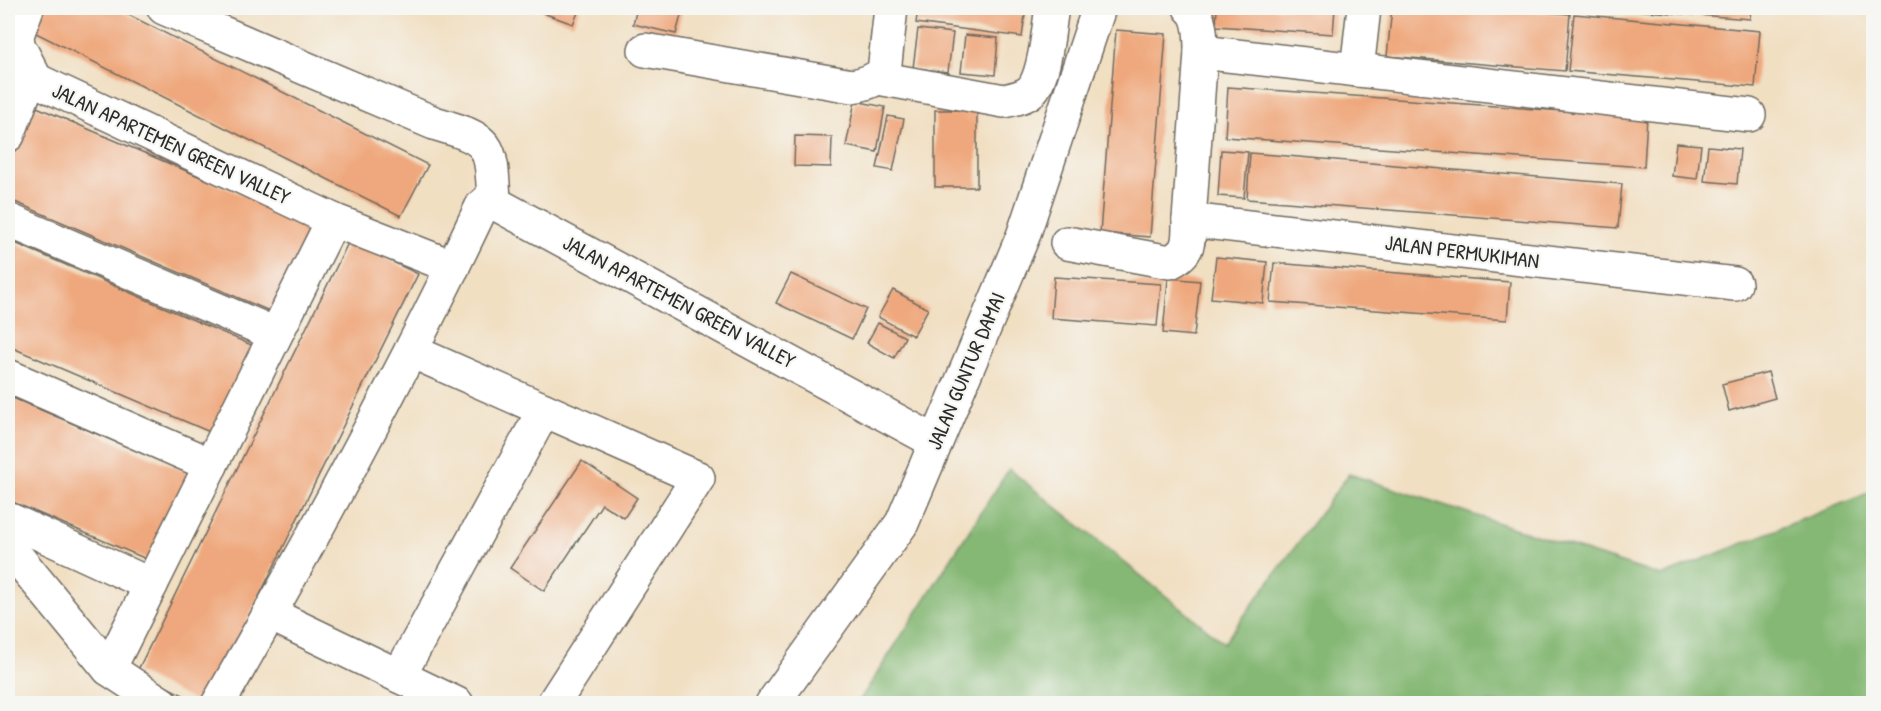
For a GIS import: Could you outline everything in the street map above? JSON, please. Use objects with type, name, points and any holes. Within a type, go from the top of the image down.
[{"type":"street","points":[[27,8],[17,35],[18,45],[36,80]]},
{"type":"street","points":[[164,8],[434,123],[464,132],[483,143],[492,164],[494,201],[489,200],[482,206],[411,351],[270,614],[218,704]]},
{"type":"street","points":[[645,50],[852,86],[861,85],[878,78],[884,72],[891,8]]},
{"type":"street","points":[[878,78],[1004,101],[1017,99],[1030,91],[1040,77],[1052,8]]},
{"type":"street","name":"JALAN GUNTUR DAMAI","points":[[772,704],[902,523],[1023,236],[1099,8]]},
{"type":"street","points":[[1067,243],[1170,262],[1181,257],[1189,243],[1201,52],[1195,12],[1190,8]]},
{"type":"street","points":[[1357,70],[1364,8]]},
{"type":"street","points":[[1201,52],[1749,116]]},
{"type":"street","name":"JALAN APARTEMEN GREEN VALLEY","points":[[8,135],[27,85],[36,80],[333,220],[453,267]]},
{"type":"street","name":"JALAN APARTEMEN GREEN VALLEY","points":[[494,201],[922,432],[936,442]]},
{"type":"street","points":[[8,220],[275,334]]},
{"type":"street","points":[[109,669],[333,220]]},
{"type":"street","name":"JALAN PERMUKIMAN","points":[[1189,220],[1735,284]]},
{"type":"street","points":[[411,351],[698,478],[553,704]]},
{"type":"street","points":[[8,376],[211,465]]},
{"type":"street","points":[[399,676],[544,410]]},
{"type":"street","points":[[8,519],[151,585]]},
{"type":"street","points":[[8,546],[109,669],[162,704]]},
{"type":"street","points":[[270,614],[457,704]]},
{"type":"green space","points":[[1009,469],[1224,643],[1349,474],[1661,576],[1873,491],[1873,703],[858,703]]},
{"type":"building","points":[[42,8],[115,8],[428,165],[401,216],[30,30]]},
{"type":"building","points":[[545,8],[580,8],[573,24],[543,13]]},
{"type":"building","points":[[637,8],[683,8],[676,34],[633,24]]},
{"type":"building","points":[[918,8],[1026,8],[1022,37],[916,23]]},
{"type":"building","points":[[1217,8],[1335,8],[1333,34],[1216,26]]},
{"type":"building","points":[[1392,8],[1486,8],[1570,14],[1565,71],[1387,56]]},
{"type":"building","points":[[1620,8],[1751,8],[1750,19]]},
{"type":"building","points":[[1574,14],[1760,31],[1755,87],[1568,71]]},
{"type":"building","points":[[918,29],[953,33],[948,72],[913,68]]},
{"type":"building","points":[[1116,30],[1166,34],[1150,237],[1100,233]]},
{"type":"building","points":[[965,35],[998,38],[995,75],[961,72]]},
{"type":"building","points":[[1228,87],[1647,117],[1644,167],[1225,137]]},
{"type":"building","points":[[855,101],[885,107],[877,152],[846,146]]},
{"type":"building","points":[[25,102],[313,225],[274,313],[8,199],[8,142]]},
{"type":"building","points":[[935,110],[977,110],[977,187],[935,187]]},
{"type":"building","points":[[888,116],[904,119],[893,171],[877,168]]},
{"type":"building","points":[[795,136],[832,137],[831,167],[794,166]]},
{"type":"building","points":[[1676,143],[1701,145],[1697,179],[1672,176]]},
{"type":"building","points":[[1708,146],[1740,149],[1737,184],[1704,181]]},
{"type":"building","points":[[1221,150],[1248,152],[1244,198],[1218,196]]},
{"type":"building","points":[[1250,153],[1622,184],[1618,228],[1247,199]]},
{"type":"building","points":[[8,240],[263,350],[224,438],[8,346]]},
{"type":"building","points":[[349,241],[418,274],[206,704],[201,704],[137,672]]},
{"type":"building","points":[[1216,257],[1267,262],[1263,303],[1211,298]]},
{"type":"building","points":[[1274,263],[1510,282],[1507,320],[1270,302]]},
{"type":"building","points":[[791,274],[866,309],[852,339],[776,303]]},
{"type":"building","points":[[1054,277],[1161,284],[1157,326],[1051,318]]},
{"type":"building","points":[[1168,278],[1200,281],[1194,336],[1163,333]]},
{"type":"building","points":[[893,290],[928,309],[913,336],[878,317]]},
{"type":"building","points":[[878,323],[905,337],[894,358],[867,343]]},
{"type":"building","points":[[1768,372],[1775,398],[1729,411],[1722,384]]},
{"type":"building","points":[[8,396],[189,473],[151,561],[8,500]]},
{"type":"building","points":[[582,461],[637,498],[624,518],[602,504],[544,591],[510,568]]}]
